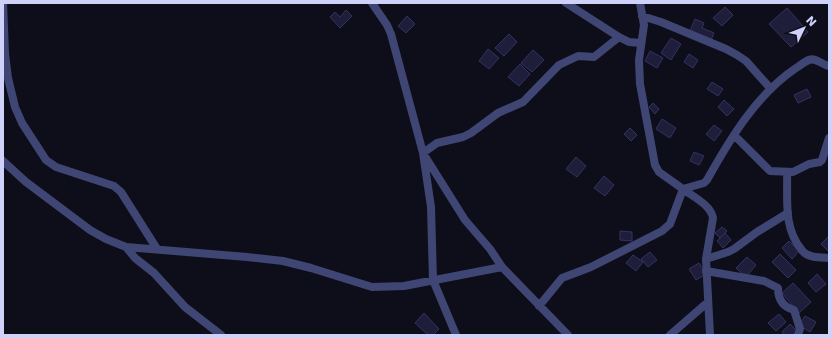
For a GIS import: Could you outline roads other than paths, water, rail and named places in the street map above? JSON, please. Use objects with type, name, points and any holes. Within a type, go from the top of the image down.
[{"type":"street","points":[[3,3],[5,54],[8,78],[15,107],[22,123],[46,160],[51,164],[114,186],[121,192],[157,249]]},
{"type":"street","points":[[372,3],[387,25],[391,34],[423,153],[431,207],[433,280],[456,335]]},
{"type":"street","points":[[566,3],[619,38],[629,42],[641,43]]},
{"type":"street","points":[[640,3],[644,25],[639,60],[640,84],[655,165],[659,172],[705,206],[712,214],[713,218],[706,259],[710,335]]},
{"type":"street","points":[[642,16],[726,48],[746,61],[771,89]]},
{"type":"street","points":[[423,153],[437,143],[463,137],[471,133],[498,113],[523,102],[559,65],[578,56],[594,58],[619,38]]},
{"type":"street","points":[[682,190],[704,183],[707,180],[734,135],[756,105],[783,78],[809,60],[816,60],[829,66]]},
{"type":"street","points":[[734,135],[770,171],[788,172],[799,170],[809,164],[820,162],[829,138]]},
{"type":"street","points":[[423,153],[464,220],[490,249],[502,267],[568,335]]},
{"type":"street","points":[[3,161],[32,186],[90,230],[106,239],[126,247],[283,261],[372,287],[404,286],[502,267]]},
{"type":"street","points":[[788,172],[788,223],[792,235],[803,252],[810,256],[829,258]]},
{"type":"street","points":[[539,306],[562,278],[591,267],[662,231],[670,224],[682,190]]},
{"type":"street","points":[[706,259],[728,252],[788,212]]},
{"type":"street","points":[[126,247],[135,258],[154,273],[185,307],[221,335]]},
{"type":"street","points":[[706,271],[764,281],[778,288],[778,296],[786,308],[794,310],[800,329],[798,335]]},
{"type":"street","points":[[670,335],[708,302]]}]
